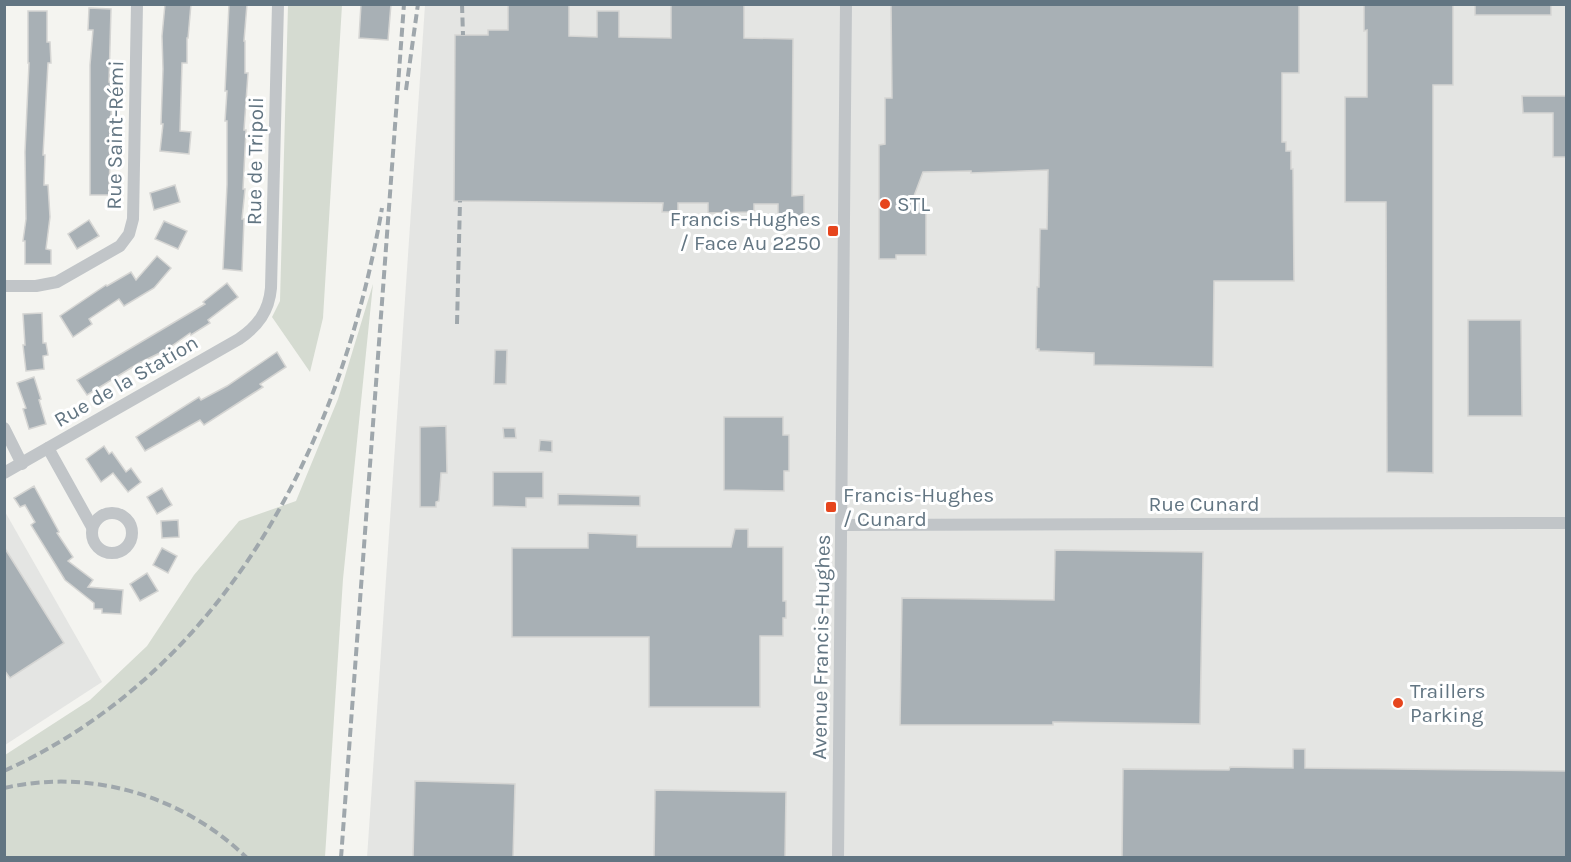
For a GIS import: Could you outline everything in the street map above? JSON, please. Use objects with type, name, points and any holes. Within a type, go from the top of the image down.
[{"type":"street","name":"Rue Saint-Rémi","points":[[4,286],[36,286],[57,282],[120,246],[129,234],[133,219],[138,4]]},
{"type":"street","name":"Rue de Tripoli","points":[[263,316],[272,288],[278,4]]},
{"type":"street","name":"Avenue Francis-Hughes","points":[[838,858],[846,4]]},
{"type":"street","name":"Rue de la Station","points":[[4,473],[239,339],[263,316]]},
{"type":"street","points":[[4,428],[22,464]]},
{"type":"street","points":[[48,448],[92,527]]},
{"type":"street","name":"Rue Cunard","points":[[842,525],[1566,523]]},
{"type":"shaded area","points":[[288,5],[342,5],[323,318],[310,372],[272,317],[280,301]]},
{"type":"shaded area","points":[[425,5],[1566,5],[1566,857],[367,858]]},
{"type":"shaded area","points":[[373,284],[343,579],[325,857],[5,857],[5,755],[90,700],[147,646],[194,575],[239,521],[296,501],[338,399]]},
{"type":"shaded area","points":[[4,510],[102,682],[5,745],[4,745]]},
{"type":"building","points":[[165,4],[191,4],[187,63],[182,63],[180,131],[191,132],[189,154],[160,151],[163,124],[161,124],[162,36]]},
{"type":"building","points":[[229,4],[247,4],[244,41],[245,73],[248,73],[244,130],[246,130],[242,271],[223,269],[227,185],[227,121],[225,121],[227,91],[225,91]]},
{"type":"building","points":[[361,4],[391,4],[388,40],[359,38]]},
{"type":"building","points":[[508,4],[569,4],[569,36],[597,37],[597,11],[619,11],[619,37],[671,38],[671,4],[744,4],[744,38],[793,39],[792,196],[804,195],[804,226],[781,226],[781,218],[778,218],[778,204],[754,204],[754,212],[708,213],[708,203],[678,203],[678,212],[662,212],[663,203],[454,201],[455,35],[488,35],[488,30],[508,30]]},
{"type":"building","points":[[891,4],[1299,4],[1299,73],[1282,73],[1282,142],[1286,142],[1286,151],[1291,151],[1291,169],[1293,169],[1294,281],[1214,281],[1213,367],[1094,365],[1094,353],[1039,351],[1036,349],[1037,287],[1039,287],[1040,229],[1047,229],[1048,170],[923,172],[914,196],[926,200],[926,255],[896,255],[896,259],[879,259],[879,145],[885,144],[885,98],[892,98]]},
{"type":"building","points":[[1364,4],[1453,4],[1453,85],[1433,85],[1433,473],[1387,472],[1386,202],[1345,202],[1345,97],[1367,97],[1367,30],[1364,31]]},
{"type":"building","points":[[1475,4],[1551,4],[1551,15],[1475,15]]},
{"type":"building","points":[[89,8],[111,9],[109,195],[90,195],[90,65],[93,30],[88,30]]},
{"type":"building","points":[[28,11],[47,11],[47,42],[50,42],[51,63],[48,63],[43,155],[45,155],[44,185],[48,185],[50,217],[46,249],[51,250],[51,264],[25,264],[25,241],[23,241],[26,219]]},
{"type":"building","points":[[1522,96],[1566,96],[1566,157],[1553,157],[1553,113],[1523,113]]},
{"type":"building","points":[[175,185],[180,202],[154,210],[150,193]]},
{"type":"building","points":[[89,220],[99,236],[77,249],[68,234]]},
{"type":"building","points":[[164,221],[187,231],[178,249],[155,239]]},
{"type":"building","points":[[157,256],[171,268],[154,288],[124,306],[119,299],[89,319],[92,324],[73,337],[60,316],[106,285],[131,272],[136,280]]},
{"type":"building","points":[[227,283],[238,297],[208,320],[210,323],[87,395],[77,380],[205,304],[203,302]]},
{"type":"building","points":[[42,313],[43,343],[46,343],[48,355],[43,356],[44,369],[26,371],[23,314]]},
{"type":"building","points":[[1468,320],[1521,320],[1522,416],[1468,416]]},
{"type":"building","points":[[495,350],[507,350],[506,384],[494,384]]},
{"type":"building","points":[[277,352],[286,367],[260,384],[263,387],[204,425],[200,420],[145,451],[136,437],[199,397],[201,400],[227,386]]},
{"type":"building","points":[[34,377],[46,424],[29,429],[23,409],[26,408],[17,383]]},
{"type":"building","points":[[724,417],[783,417],[783,435],[789,435],[789,471],[784,471],[784,491],[724,490]]},
{"type":"building","points":[[446,426],[447,473],[441,473],[439,501],[436,502],[436,507],[420,507],[420,427]]},
{"type":"building","points":[[503,428],[515,428],[516,438],[504,438]]},
{"type":"building","points":[[540,440],[552,441],[552,452],[539,451]]},
{"type":"building","points":[[104,446],[109,454],[112,452],[126,472],[131,468],[141,482],[128,492],[113,473],[101,482],[86,459]]},
{"type":"building","points":[[493,472],[543,472],[543,498],[526,498],[526,507],[493,506]]},
{"type":"building","points":[[34,486],[59,532],[57,533],[73,557],[68,561],[93,580],[88,587],[123,590],[121,614],[102,613],[102,609],[94,609],[94,603],[65,580],[31,525],[35,522],[25,505],[20,507],[14,498]]},
{"type":"building","points":[[162,488],[172,505],[157,514],[147,497]]},
{"type":"building","points":[[558,494],[640,496],[640,506],[558,505]]},
{"type":"building","points":[[178,520],[179,537],[162,538],[161,521]]},
{"type":"building","points":[[735,529],[748,529],[748,547],[783,547],[783,601],[786,601],[786,618],[783,618],[783,636],[760,636],[760,707],[649,707],[649,637],[512,637],[512,548],[588,548],[588,533],[637,535],[637,547],[731,547]]},
{"type":"building","points":[[4,547],[64,643],[10,678],[4,670]]},
{"type":"building","points":[[162,548],[177,556],[168,573],[153,565]]},
{"type":"building","points":[[1055,550],[1203,552],[1200,724],[1053,722],[1053,725],[900,725],[902,598],[1054,600]]},
{"type":"building","points":[[147,573],[158,591],[140,601],[130,584]]},
{"type":"building","points":[[1293,749],[1305,749],[1305,768],[1566,771],[1566,858],[1122,858],[1123,769],[1293,768]]},
{"type":"building","points":[[415,781],[515,784],[513,858],[413,858]]},
{"type":"building","points":[[655,790],[786,792],[785,857],[654,858]]},
{"type":"railway","points":[[341,858],[404,4]]},
{"type":"railway","points":[[406,90],[418,4]]},
{"type":"railway","points":[[462,4],[463,35]]},
{"type":"railway","points":[[457,324],[460,201]]},
{"type":"railway","points":[[4,771],[83,727],[152,673],[211,609],[262,539],[304,462],[338,380],[363,295],[382,208]]},
{"type":"railway","points":[[4,788],[37,783],[70,782],[103,785],[134,792],[165,803],[194,818],[222,836],[247,858]]},
{"type":"place","name":"STL","points":[[885,204]]},
{"type":"place","name":"Francis-Hughes / Face Au 2250","points":[[833,231]]},
{"type":"place","name":"Francis-Hughes / Cunard","points":[[831,507]]},
{"type":"place","name":"Traillers Parking","points":[[1398,703]]}]
